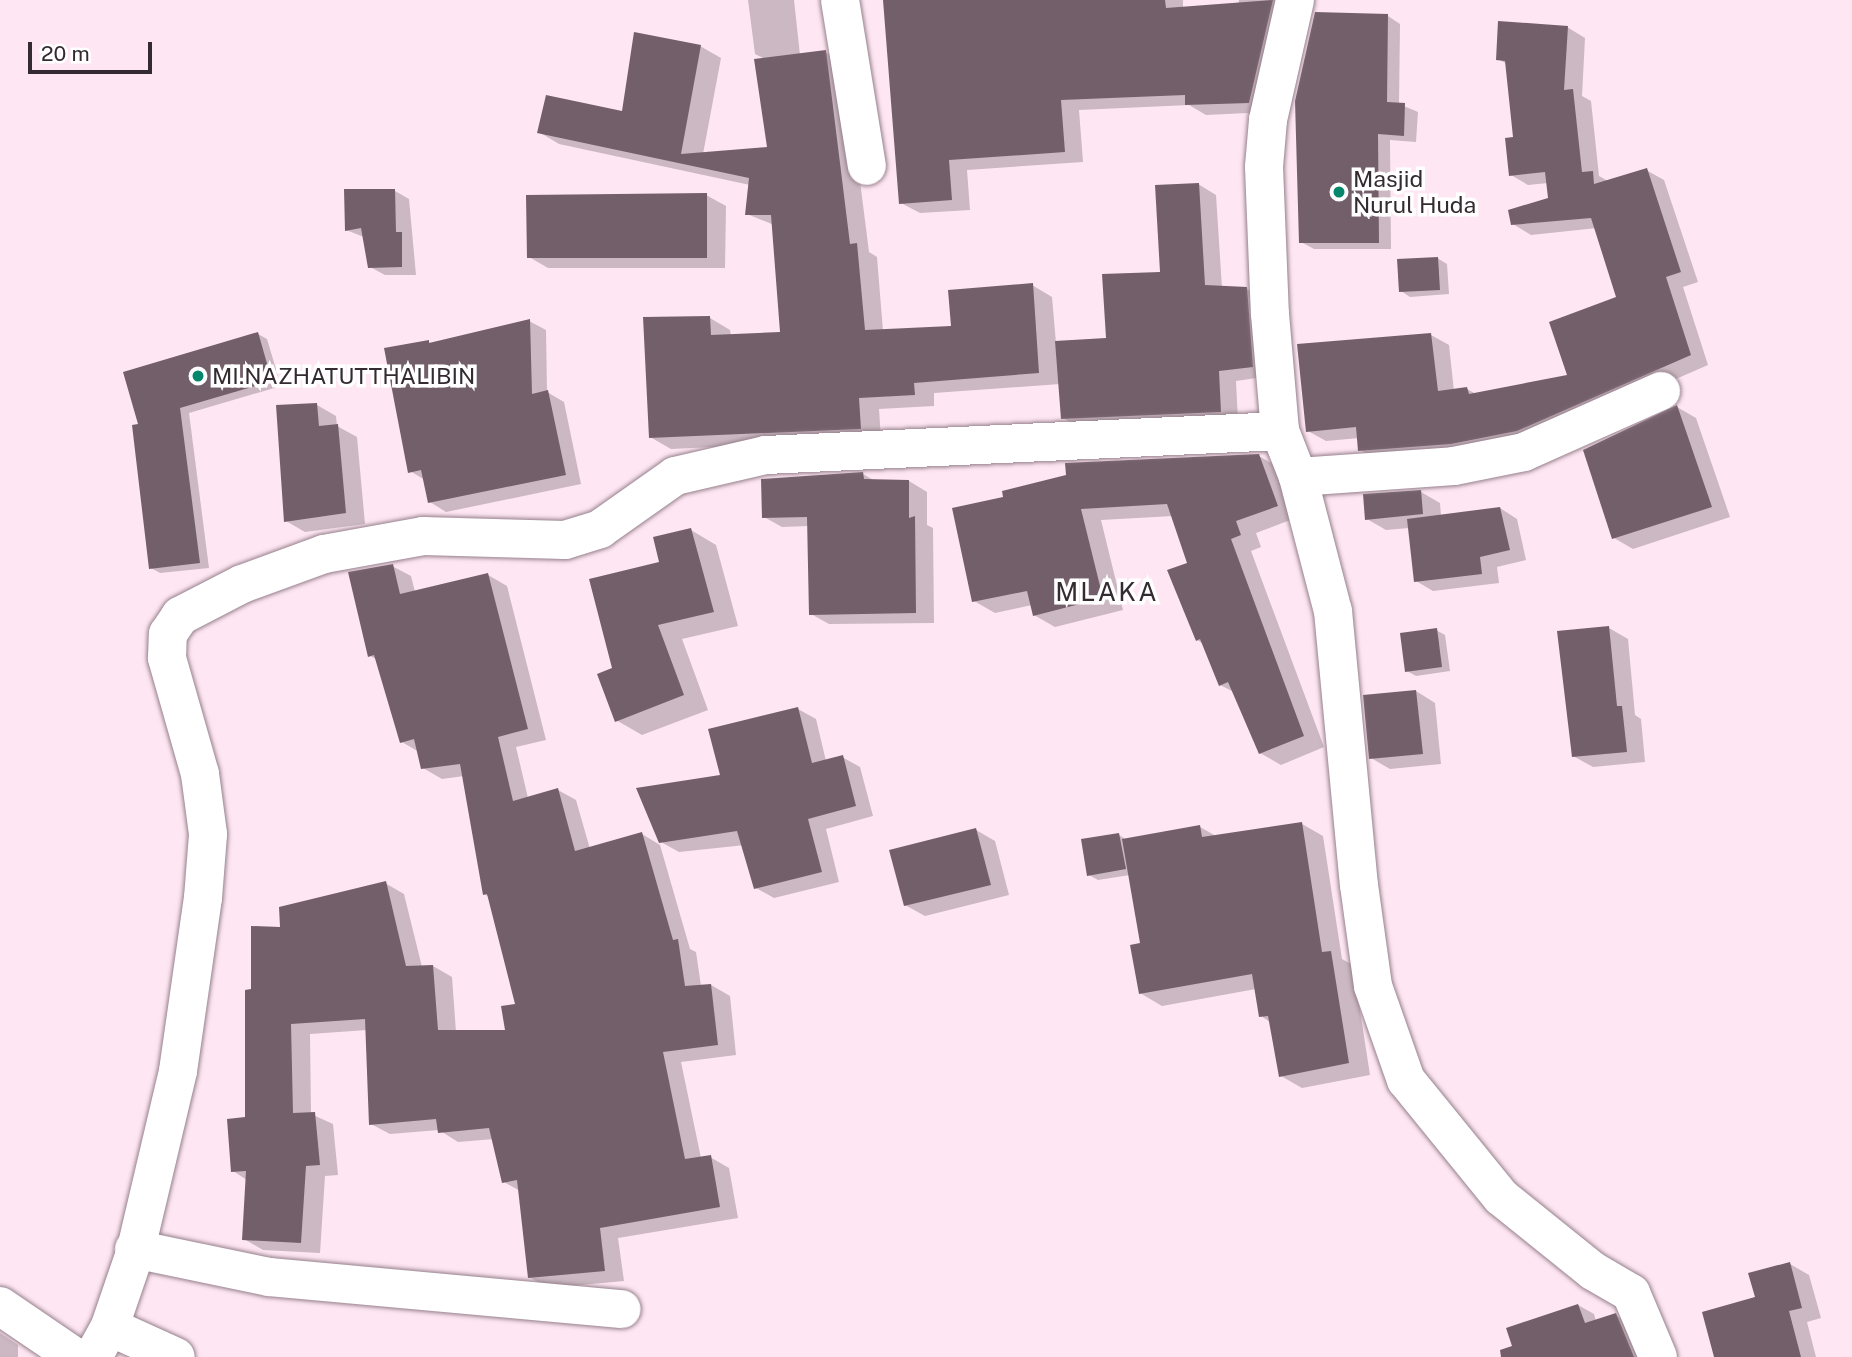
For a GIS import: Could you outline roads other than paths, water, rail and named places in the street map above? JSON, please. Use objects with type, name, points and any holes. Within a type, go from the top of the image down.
[{"type":"street","points":[[840,0],[867,166]]},
{"type":"street","points":[[1295,0],[1268,120],[1264,167],[1265,248],[1280,430],[1298,477],[1334,611],[1359,885],[1373,986],[1406,1080],[1501,1197],[1592,1271],[1631,1293],[1658,1357]]},
{"type":"street","points":[[1298,477],[1454,466],[1524,452],[1661,391]]},
{"type":"street","points":[[176,1357],[105,1333],[134,1251],[178,1071],[204,898],[208,834],[200,774],[167,658],[168,634],[180,616],[242,583],[324,554],[423,536],[565,540],[600,529],[675,476],[766,455],[1280,430]]},
{"type":"street","points":[[134,1251],[269,1277],[622,1309]]},
{"type":"street","points":[[0,1306],[75,1357]]},
{"type":"place","name":"Masjid Nurul Huda","points":[[1339,192]]},
{"type":"place","name":"MI.NAZHATUTTHALIBIN","points":[[198,376]]},
{"type":"district","name":"MLAKA","points":[[1107,592]]}]
